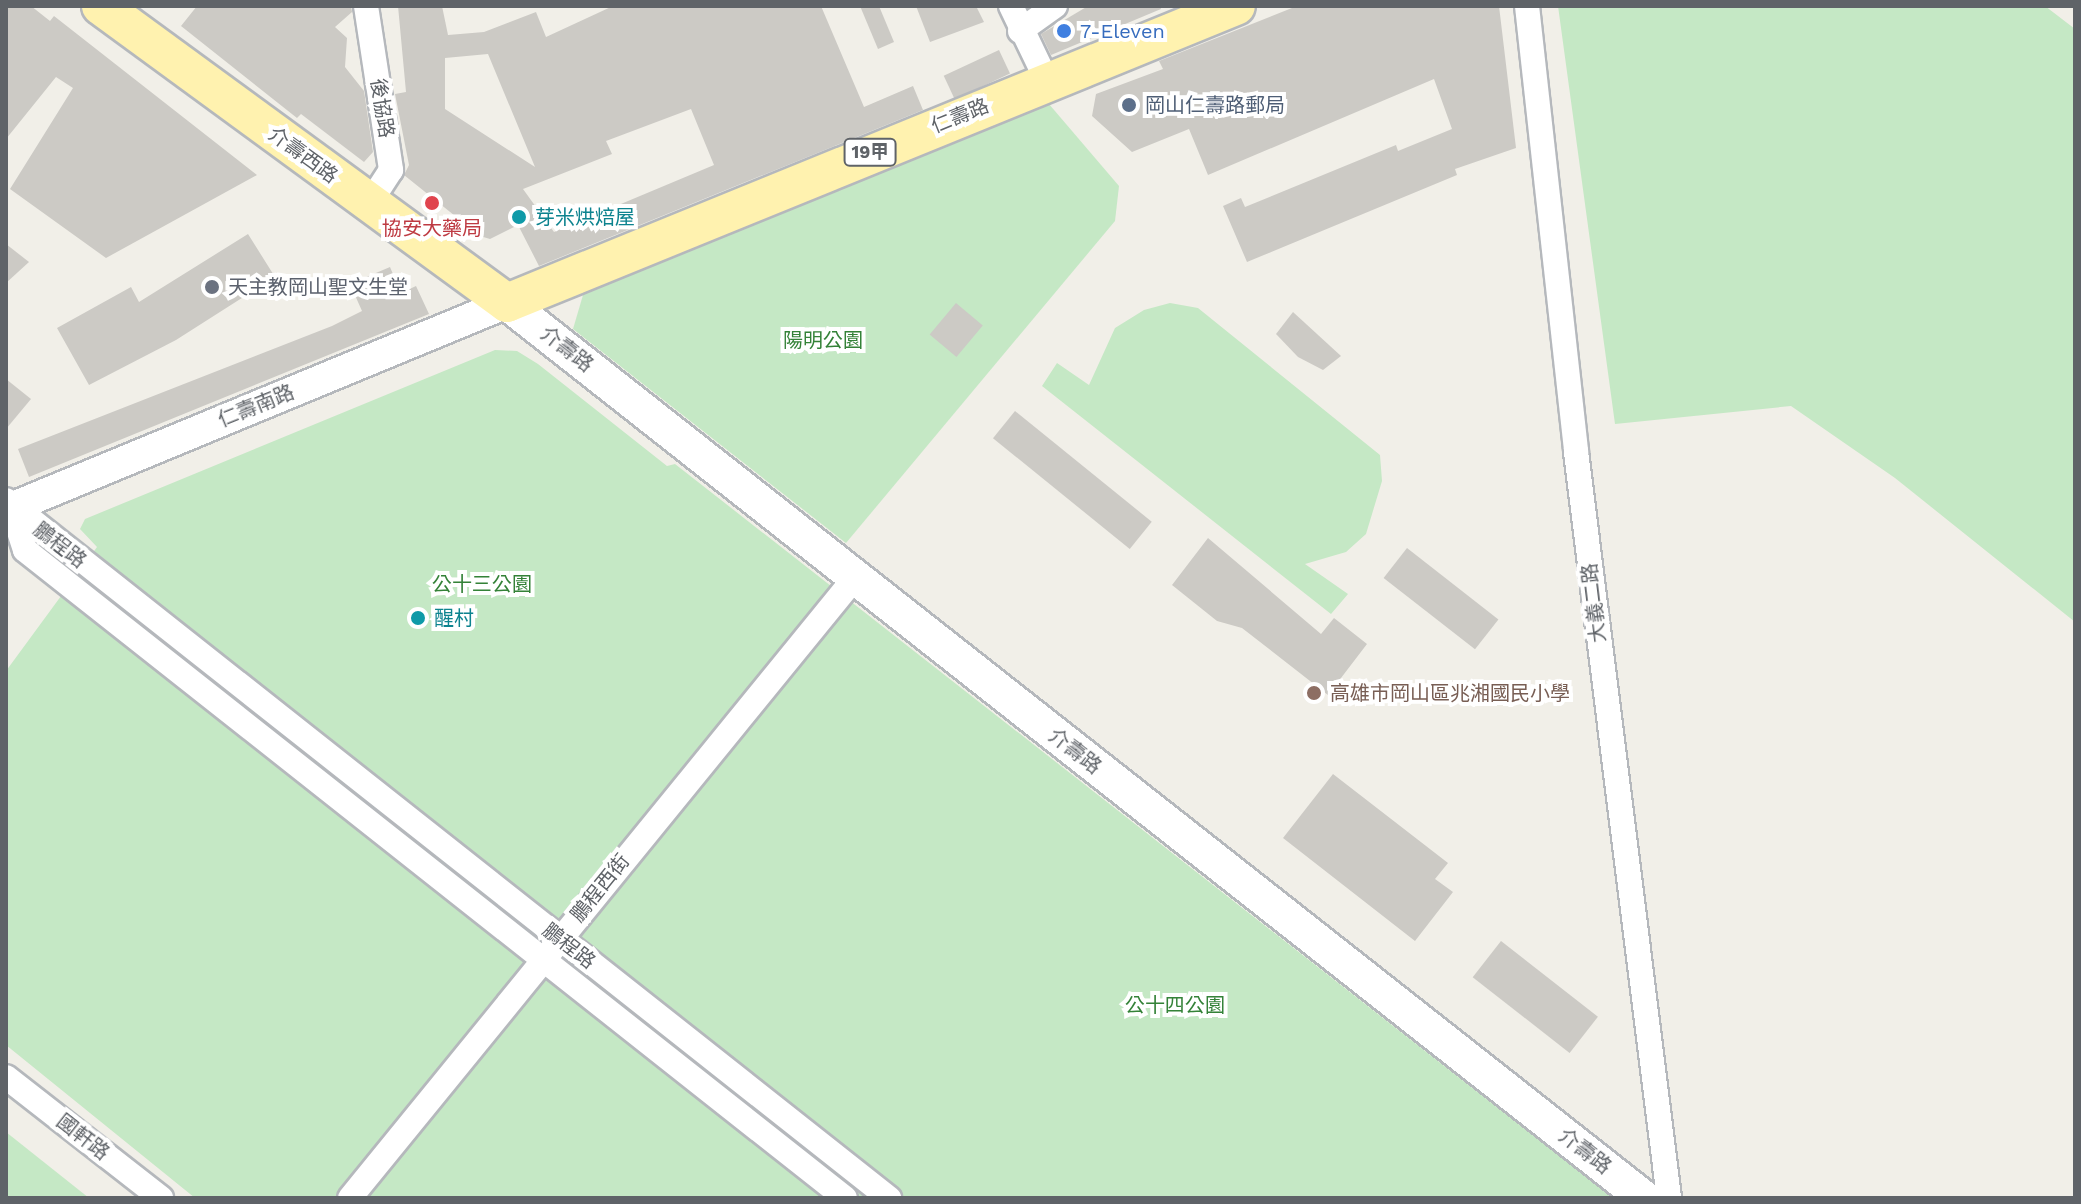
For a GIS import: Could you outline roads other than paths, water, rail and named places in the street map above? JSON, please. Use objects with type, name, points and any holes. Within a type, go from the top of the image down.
[{"type":"main road","name":"介壽西路","points":[[101,6],[507,303]]},
{"type":"main road","name":"仁壽路","points":[[507,303],[1236,6]]},
{"type":"main road","name":"介壽路","points":[[507,303],[853,580],[1644,1198]]},
{"type":"street","name":"後協路","points":[[366,6],[391,170],[369,204]]},
{"type":"street","points":[[1011,6],[1020,31],[1047,81]]},
{"type":"street","points":[[1020,31],[1055,6]]},
{"type":"street","name":"大義二路","points":[[1527,6],[1578,467],[1669,1198]]},
{"type":"street","name":"仁壽南路","points":[[8,506],[507,303]]},
{"type":"street","name":"鵬程路","points":[[8,506],[889,1198]]},
{"type":"street","name":"鵬程路","points":[[8,506],[25,550],[845,1198]]},
{"type":"street","name":"鵬程西街","points":[[350,1198],[853,580]]},
{"type":"street","name":"國軒路","points":[[6,1077],[161,1198]]},
{"type":"place","name":"7-Eleven","points":[[1064,31]]},
{"type":"place","name":"岡山仁壽路郵局","points":[[1129,105]]},
{"type":"place","name":"協安大藥局","points":[[432,203]]},
{"type":"place","name":"芽米烘焙屋","points":[[519,217]]},
{"type":"place","name":"天主教岡山聖文生堂","points":[[212,287]]},
{"type":"place","name":"醒村","points":[[418,618]]},
{"type":"place","name":"高雄市岡山區兆湘國民小學","points":[[1314,693]]},
{"type":"park label","name":"陽明公園","points":[[823,340]]},
{"type":"park label","name":"公十三公園","points":[[482,584]]},
{"type":"park label","name":"公十四公園","points":[[1175,1005]]}]
